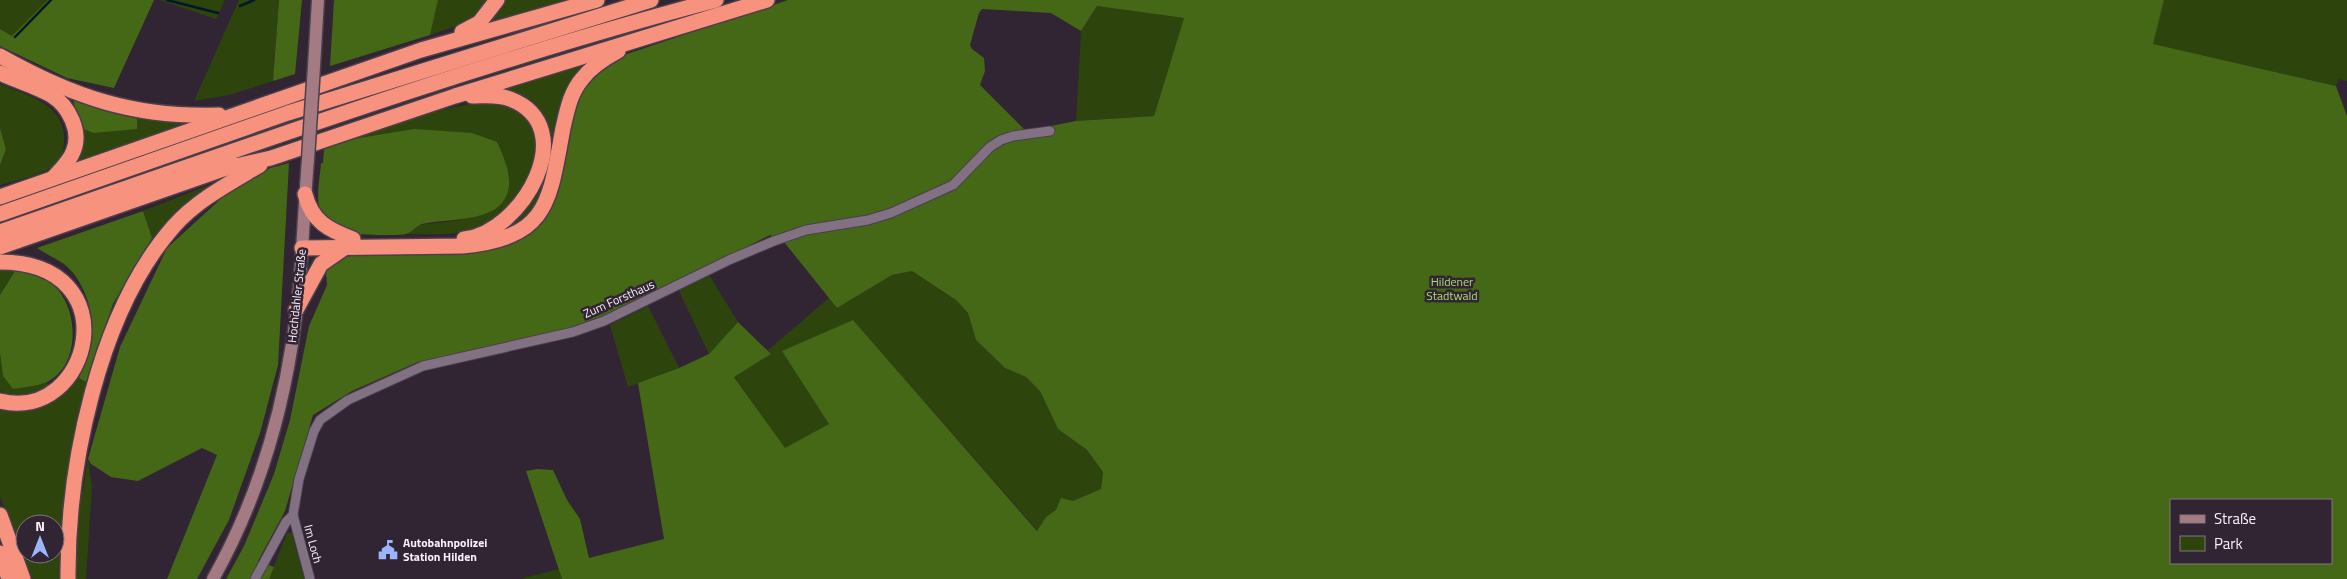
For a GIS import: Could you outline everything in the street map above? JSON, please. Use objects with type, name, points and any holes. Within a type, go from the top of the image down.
[{"type":"highway","points":[[442,44],[479,23],[497,0]]},
{"type":"highway","points":[[0,197],[235,114],[442,44],[597,0]]},
{"type":"highway","points":[[0,214],[288,113],[412,72],[651,0]]},
{"type":"highway","points":[[0,232],[231,150],[412,90],[558,45],[716,0]]},
{"type":"highway","points":[[227,168],[271,158],[455,96],[766,0]]},
{"type":"highway","points":[[302,243],[471,245],[508,238],[523,230],[545,205],[552,189],[567,108],[582,79],[609,56],[638,39]]},
{"type":"highway","points":[[0,56],[66,89],[120,107],[169,115],[235,114]]},
{"type":"highway","points":[[0,74],[52,95],[71,116],[76,131],[74,151],[67,163],[52,178]]},
{"type":"highway","points":[[0,247],[351,125],[377,114],[412,90]]},
{"type":"highway","points":[[296,310],[321,264],[349,244],[467,238],[499,226],[514,212],[523,200],[536,176],[543,156],[543,140],[534,117],[518,102],[508,98],[497,96],[455,96]]},
{"type":"highway","points":[[68,579],[69,524],[80,444],[93,391],[109,344],[125,306],[142,271],[175,225],[196,206],[271,158]]},
{"type":"highway","points":[[305,194],[312,213],[318,221],[349,244]]},
{"type":"highway","points":[[0,262],[21,262],[44,268],[62,280],[71,290],[80,308],[85,325],[84,344],[79,361],[71,375],[59,387],[32,401],[19,403],[0,401]]},
{"type":"highway","points":[[0,515],[23,579]]},
{"type":"highway","points":[[0,553],[9,579]]},
{"type":"main road","name":"Hochdahler Straße","points":[[213,579],[236,535],[255,490],[271,442],[286,378],[296,310],[302,243],[318,0]]},
{"type":"street","name":"Zum Forsthaus","points":[[255,579],[286,522],[293,515],[299,478],[314,431],[320,420],[348,400],[423,366],[573,332],[604,321],[729,260],[774,241],[806,230],[868,220],[891,212],[952,185],[990,147],[1001,140],[1013,136],[1050,131]]},
{"type":"street","name":"Im Loch","points":[[293,515],[310,579]]},
{"type":"green space","points":[[0,0],[48,0],[12,36],[0,29]]},
{"type":"green space","points":[[48,0],[154,0],[114,88],[67,78],[0,46],[0,29],[12,36]]},
{"type":"green space","points":[[160,0],[225,0],[216,19]]},
{"type":"green space","points":[[239,0],[279,0],[273,81],[229,95],[194,101]]},
{"type":"green space","points":[[279,0],[302,0],[295,74],[273,81]]},
{"type":"green space","points":[[334,0],[438,0],[430,35],[330,66]]},
{"type":"green space","points":[[438,0],[489,0],[478,14],[471,19],[430,35]]},
{"type":"green space","points":[[502,0],[570,0],[486,22]]},
{"type":"green space","name":"Hildener Stadtwald","points":[[788,0],[2164,0],[2153,44],[2336,86],[2347,116],[2347,579],[562,579],[526,471],[537,469],[553,470],[567,500],[580,519],[589,558],[664,539],[638,383],[679,368],[709,354],[738,322],[771,354],[734,377],[785,448],[829,424],[782,351],[853,320],[1037,531],[1046,517],[1056,510],[1061,498],[1073,501],[1101,489],[1103,472],[1087,450],[1058,429],[1040,391],[1026,377],[1005,368],[976,340],[968,313],[956,300],[912,271],[892,275],[837,308],[784,242],[770,235],[607,318],[554,333],[418,362],[352,391],[313,415],[285,511],[258,561],[274,567],[269,579],[226,579],[244,546],[274,474],[290,420],[309,326],[327,285],[326,272],[330,265],[337,259],[359,254],[472,253],[500,248],[518,241],[535,229],[554,201],[562,175],[571,122],[585,83],[609,60]],"holes":[[[1097,6],[1184,18],[1154,116],[1076,121],[1026,131],[980,85],[985,71],[984,58],[972,49],[970,45],[979,13],[982,9],[1051,13],[1081,31]]]},
{"type":"green space","points":[[2164,0],[2347,0],[2347,81],[2339,79],[2336,86],[2152,44]]},
{"type":"green space","points":[[1097,6],[1184,18],[1154,116],[1076,121],[1081,31]]},
{"type":"green space","points":[[610,52],[589,68],[551,174],[527,221],[493,236],[513,222],[530,201],[545,131],[485,90]]},
{"type":"green space","points":[[0,84],[43,103],[52,110],[59,118],[63,128],[64,141],[61,158],[53,167],[0,185],[0,165],[6,148],[0,128]]},
{"type":"green space","points":[[73,100],[137,118],[137,129],[94,133],[81,128]]},
{"type":"green space","points":[[485,101],[503,104],[517,111],[527,120],[533,131],[535,144],[534,159],[530,174],[520,193],[504,215],[496,221],[476,230],[441,234],[407,234],[419,225],[461,220],[509,175],[497,142],[347,140],[435,111]]},
{"type":"green space","points":[[137,118],[194,120],[75,163],[82,148],[81,128],[137,129]]},
{"type":"green space","points":[[0,128],[6,149],[0,165]]},
{"type":"green space","points":[[414,129],[472,133],[497,142],[506,164],[509,181],[509,188],[502,203],[486,214],[464,219],[422,224],[401,235],[345,232],[323,216],[320,211],[318,198],[324,149],[347,140]]},
{"type":"green space","points":[[289,163],[278,365],[260,433],[229,520],[197,579],[167,579],[217,455],[202,448],[138,481],[111,477],[91,464],[88,459],[120,347],[167,248],[224,196],[270,168]]},
{"type":"green space","points":[[214,183],[183,208],[152,238],[143,211]]},
{"type":"green space","points":[[143,211],[152,238],[113,304],[86,382],[79,378],[92,330],[91,312],[85,294],[76,277],[64,264],[37,248]]},
{"type":"green space","points":[[17,268],[0,295],[0,271]]},
{"type":"green space","points":[[17,268],[52,284],[61,294],[68,306],[72,320],[73,335],[66,363],[58,374],[47,382],[13,389],[3,376],[0,353],[0,295]]},
{"type":"green space","points":[[912,271],[956,300],[968,313],[976,340],[1005,368],[1026,377],[1040,391],[1058,429],[1087,450],[1103,472],[1101,489],[1073,501],[1046,517],[1038,531],[853,320],[829,424],[785,449],[734,376],[771,354],[768,350],[829,298],[837,308],[892,275]]},
{"type":"green space","points":[[709,275],[738,322],[709,354],[678,289]]},
{"type":"green space","points":[[648,306],[679,368],[628,387],[610,325]]},
{"type":"green space","points":[[0,353],[3,376],[13,389],[47,381],[48,386],[30,393],[18,395],[0,391]]},
{"type":"green space","points":[[79,378],[86,382],[65,562],[65,514],[15,514],[15,539],[0,496],[0,410],[26,408],[44,404],[59,395]]},
{"type":"green space","points":[[88,459],[92,487],[86,579],[76,579],[79,512]]},
{"type":"green space","points":[[287,533],[292,533],[304,579],[269,579]]},
{"type":"green space","points":[[24,564],[65,564],[63,579],[29,579]]},
{"type":"green space","points":[[559,569],[562,579],[520,579]]},
{"type":"waterway","points":[[15,37],[51,0]]},
{"type":"waterway","points":[[167,0],[218,13]]},
{"type":"waterway","points":[[240,6],[254,0]]},
{"type":"place","name":"Autobahnpolizei Station Hilden","points":[[388,550]]}]
